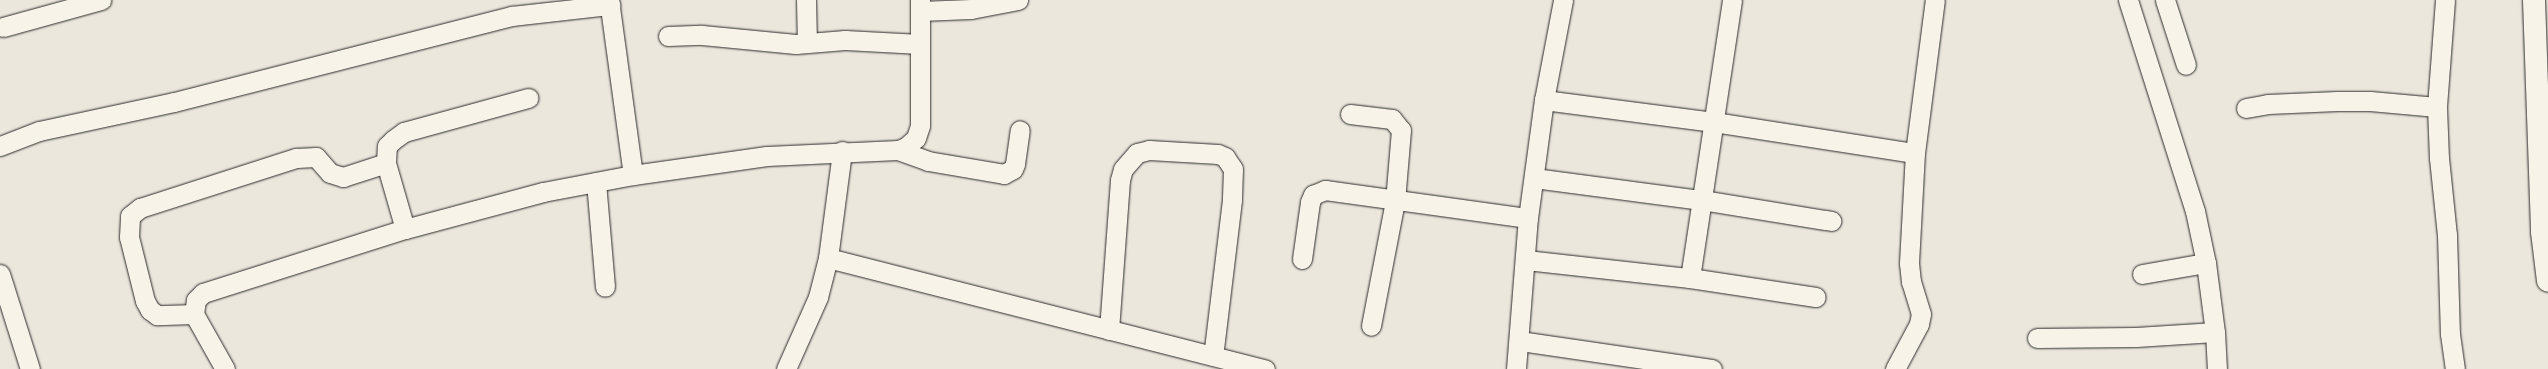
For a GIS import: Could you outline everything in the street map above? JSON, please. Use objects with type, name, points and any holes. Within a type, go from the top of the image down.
[{"type":"highway","points":[[2534,0],[2542,232],[2548,281]]},
{"type":"street","points":[[3,27],[101,0]]},
{"type":"street","points":[[806,0],[807,43]]},
{"type":"street","points":[[898,150],[916,138],[920,126],[920,6],[971,9],[1018,0]]},
{"type":"street","points":[[1516,369],[1520,340],[1528,218],[1544,100],[1563,0]]},
{"type":"street","points":[[1690,278],[1732,0]]},
{"type":"street","points":[[1895,369],[1919,324],[1921,314],[1911,282],[1909,263],[1915,152],[1935,0]]},
{"type":"street","points":[[2128,0],[2183,169],[2206,263],[2215,332],[2217,369]]},
{"type":"street","points":[[2165,0],[2186,65]]},
{"type":"street","points":[[2445,0],[2437,107],[2439,158],[2447,235],[2450,334],[2455,369]]},
{"type":"street","points":[[0,146],[39,131],[174,102],[512,16],[610,3],[633,175]]},
{"type":"street","points":[[668,36],[702,35],[760,42],[807,43],[845,40],[920,44]]},
{"type":"street","points":[[405,229],[386,163],[387,146],[404,132],[528,98]]},
{"type":"street","points":[[1544,100],[1714,122],[1915,152]]},
{"type":"street","points":[[2246,108],[2268,104],[2337,101],[2370,101],[2437,107]]},
{"type":"street","points":[[1350,114],[1382,117],[1398,123],[1401,140],[1395,201],[1371,326]]},
{"type":"street","points":[[225,369],[194,314],[196,300],[203,293],[405,229],[543,192],[633,175],[767,156],[842,151],[898,150],[928,161],[1004,174],[1013,169],[1015,164],[1020,130]]},
{"type":"street","points":[[1109,330],[1120,180],[1123,169],[1137,153],[1149,150],[1218,154],[1225,157],[1233,169],[1232,200],[1213,356]]},
{"type":"street","points":[[786,369],[818,297],[828,258],[842,151]]},
{"type":"street","points":[[194,314],[157,315],[150,310],[145,301],[129,237],[130,216],[140,208],[296,158],[316,157],[330,173],[343,177],[386,163]]},
{"type":"street","points":[[1534,178],[1702,200],[1831,221]]},
{"type":"street","points":[[596,182],[605,287]]},
{"type":"street","points":[[1302,259],[1310,202],[1314,195],[1325,190],[1395,201],[1528,218]]},
{"type":"street","points":[[828,258],[1265,369]]},
{"type":"street","points":[[1526,260],[1690,278],[1816,297]]},
{"type":"street","points":[[2142,274],[2206,263]]},
{"type":"street","points":[[0,274],[30,369]]},
{"type":"street","points":[[2037,338],[2136,337],[2215,332]]},
{"type":"street","points":[[1520,340],[1712,369]]}]
